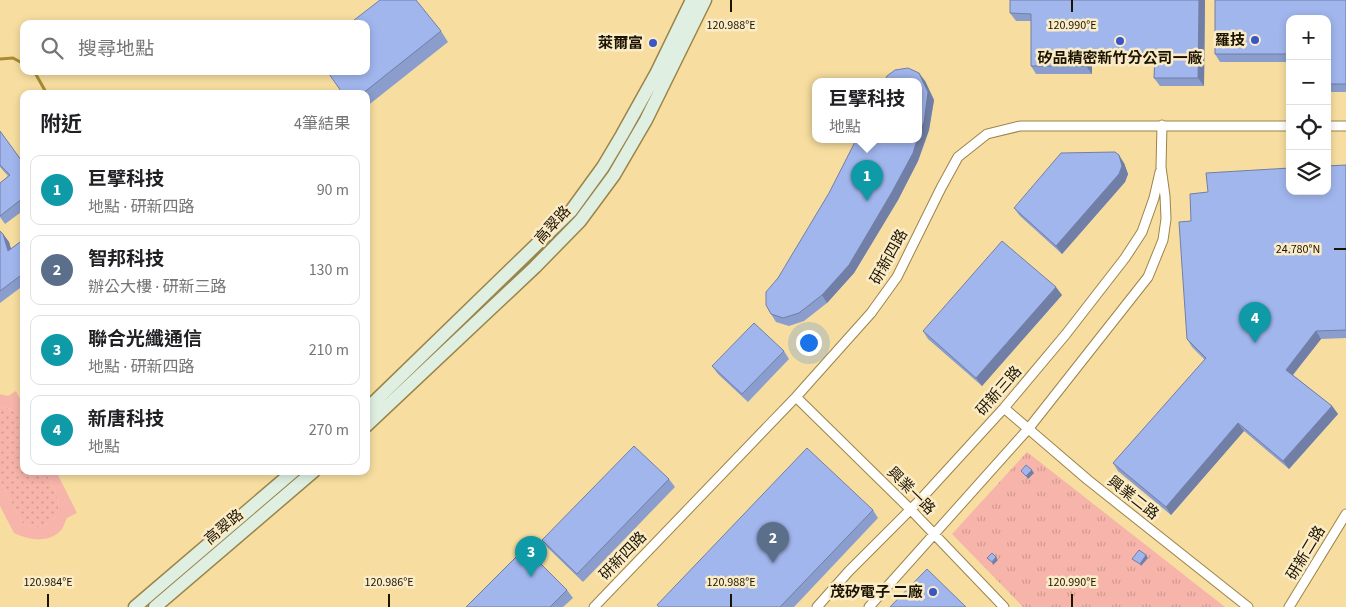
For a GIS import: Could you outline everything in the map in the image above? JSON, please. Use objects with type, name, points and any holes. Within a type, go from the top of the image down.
[{"type":"street","name":"高翠路","points":[[370,406],[571,211],[603,167],[632,118],[692,0]]},
{"type":"street","name":"高翠路","points":[[370,422],[536,267],[580,221],[614,175],[646,120],[705,0]]},
{"type":"street","name":"研新三路","points":[[869,607],[1029,428],[1148,277],[1163,240],[1165,226],[1165,196],[1161,167],[1162,125]]},
{"type":"street","name":"研新四路","points":[[594,607],[796,396],[871,313],[897,277],[940,188],[958,157],[987,134],[1020,126],[1286,126]]},
{"type":"street","points":[[1331,126],[1346,126]]},
{"type":"street","name":"研新三路","points":[[817,607],[849,571],[911,510],[1004,408],[1066,334],[1125,258],[1142,232],[1154,198],[1161,167]]},
{"type":"street","name":"興業一路","points":[[796,396],[911,510],[1004,607]]},
{"type":"street","name":"興業二路","points":[[1004,408],[1088,480],[1248,607]]},
{"type":"street","name":"高翠路","points":[[136,607],[289,475]]},
{"type":"street","name":"高翠路","points":[[155,607],[309,475]]},
{"type":"street","name":"研新二路","points":[[1289,607],[1346,514]]},
{"type":"green space","points":[[16,391],[20,399],[20,419],[9,408],[0,406],[0,394],[8,396]]},
{"type":"green space","points":[[0,406],[10,409],[20,420],[20,475],[47,475],[55,491],[58,512],[54,518],[42,526],[33,527],[23,524],[0,480]]},
{"type":"green space","points":[[1027,452],[1225,607],[1023,607],[952,534]]},
{"type":"green space","points":[[47,475],[58,475],[77,513],[67,518],[62,529],[52,537],[45,539],[33,539],[14,533],[0,506],[0,480],[23,524],[33,527],[45,525],[58,512],[55,491]]},
{"type":"building","points":[[380,0],[416,0],[441,31],[367,90],[340,90],[330,75],[370,75],[370,20],[354,20]]},
{"type":"building","name":"矽品精密新竹分公司一廠","points":[[1010,0],[1199,0],[1198,78],[1154,78],[1155,53],[1087,52],[1086,66],[1031,66],[1031,14],[1010,13]]},
{"type":"building","name":"羅技","points":[[1215,0],[1346,0],[1346,84],[1331,84],[1331,15],[1286,15],[1286,54],[1215,54]]},
{"type":"building","points":[[908,68],[919,73],[921,78],[886,78],[895,70]]},
{"type":"building","points":[[922,79],[928,92],[922,127]]},
{"type":"building","points":[[0,131],[20,158],[20,200],[0,216],[0,183],[10,175],[0,165]]},
{"type":"building","points":[[854,143],[916,143],[913,153],[892,192],[849,265],[822,295],[799,313],[783,318],[771,314],[766,305],[766,292],[778,278],[829,193]]},
{"type":"building","points":[[1115,152],[1119,155],[1122,166],[1119,174],[1056,246],[1014,208],[1061,153]]},
{"type":"building","points":[[1346,165],[1346,330],[1316,331],[1286,370],[1332,406],[1283,461],[1238,423],[1166,507],[1113,463],[1206,358],[1187,339],[1179,222],[1191,221],[1190,194],[1208,192],[1206,173],[1286,168],[1286,195],[1331,195],[1331,166]]},
{"type":"building","points":[[0,231],[3,234],[8,251],[20,242],[20,276],[0,291]]},
{"type":"building","points":[[1002,241],[1056,287],[976,378],[923,331]]},
{"type":"building","points":[[754,323],[784,351],[742,394],[712,366]]},
{"type":"building","points":[[634,446],[669,479],[577,574],[542,540]]},
{"type":"building","points":[[807,448],[873,510],[780,607],[659,607],[657,605]]},
{"type":"building","points":[[1026,465],[1032,470],[1026,476],[1021,471]]},
{"type":"building","points":[[525,548],[567,590],[550,607],[466,607]]},
{"type":"building","points":[[1139,550],[1146,555],[1140,564],[1132,559]]},
{"type":"building","points":[[992,553],[996,557],[992,562],[987,558]]},
{"type":"building","name":"茂矽電子 二廠","points":[[927,569],[966,607],[890,607]]},
{"type":"waterway","points":[[0,59],[13,58],[20,62]]},
{"type":"waterway","points":[[36,75],[45,90]]},
{"type":"place","name":"羅技","points":[[1255,40]]},
{"type":"place","name":"矽品精密新竹分公司一廠","points":[[1120,41]]},
{"type":"place","name":"萊爾富","points":[[653,43]]},
{"type":"place","name":"巨擘科技","points":[[867,201]]},
{"type":"place","name":"新唐科技","points":[[1255,343]]},
{"type":"place","name":"智邦科技","points":[[773,563]]},
{"type":"place","name":"聯合光纖通信","points":[[531,577]]},
{"type":"place","name":"茂矽電子 二廠","points":[[933,592]]}]
